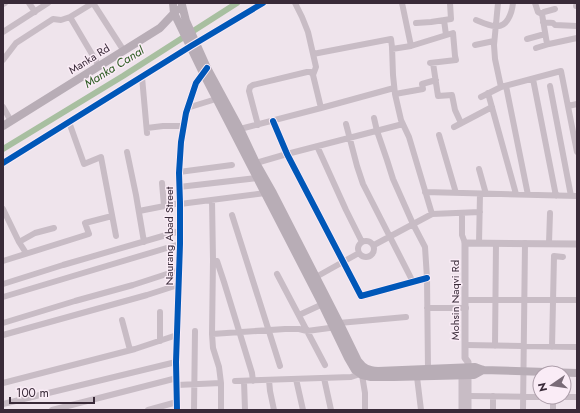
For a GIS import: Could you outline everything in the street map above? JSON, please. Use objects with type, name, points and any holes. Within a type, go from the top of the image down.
[{"type":"main road","points":[[173,3],[174,13],[182,22],[192,42],[216,99],[265,193],[358,361],[366,369],[378,371],[428,369],[465,372]]},
{"type":"main road","name":"Manka Rd","points":[[3,126],[160,28],[183,4]]},
{"type":"main road","points":[[182,22],[183,4]]},
{"type":"main road","points":[[205,70],[240,129],[256,163],[316,277],[325,302]]},
{"type":"main road","points":[[338,326],[352,366],[361,374],[371,377],[417,377],[465,372],[474,367],[482,370],[577,373]]},
{"type":"street","points":[[29,3],[35,12]]},
{"type":"street","points":[[3,32],[48,3]]},
{"type":"street","points":[[3,60],[16,43],[53,19],[61,20],[70,18],[93,3],[124,51]]},
{"type":"street","points":[[3,163],[142,76],[192,42],[263,3]]},
{"type":"street","points":[[295,3],[308,32],[316,67],[313,75],[321,108]]},
{"type":"street","points":[[402,3],[411,46]]},
{"type":"street","points":[[416,23],[451,19],[450,3]]},
{"type":"street","points":[[498,3],[494,40],[495,59],[504,86],[528,195]]},
{"type":"street","points":[[476,20],[495,27],[506,23],[513,3]]},
{"type":"street","points":[[535,3],[538,12],[542,14],[547,44]]},
{"type":"street","points":[[542,14],[555,9]]},
{"type":"street","points":[[70,18],[99,66]]},
{"type":"street","points":[[444,20],[446,36]]},
{"type":"street","points":[[543,22],[553,23],[555,25],[577,26]]},
{"type":"street","points":[[392,49],[411,46],[453,33],[456,60],[431,63],[436,80],[438,96],[452,95],[455,110],[461,124]]},
{"type":"street","points":[[527,39],[545,34]]},
{"type":"street","points":[[536,48],[547,44],[577,38]]},
{"type":"street","points":[[313,54],[390,40],[398,109],[409,137],[432,214]]},
{"type":"street","points":[[475,45],[494,40]]},
{"type":"street","name":"Naurang Abad Street","points":[[177,410],[176,362],[180,244],[179,172],[181,142],[187,108],[196,83],[205,70]]},
{"type":"street","points":[[481,97],[504,86],[561,71],[577,152]]},
{"type":"street","points":[[258,125],[249,91],[250,87],[307,72],[311,72],[313,75]]},
{"type":"street","points":[[142,76],[147,130],[163,126],[184,126]]},
{"type":"street","points":[[533,79],[556,196]]},
{"type":"street","points":[[240,129],[395,91],[423,89],[422,84],[436,80]]},
{"type":"street","points":[[425,192],[574,196],[550,86]]},
{"type":"street","points":[[488,93],[516,194]]},
{"type":"street","points":[[187,108],[216,99]]},
{"type":"street","points":[[568,106],[577,104]]},
{"type":"street","points":[[3,107],[11,121]]},
{"type":"street","points":[[454,127],[492,108]]},
{"type":"street","points":[[374,118],[392,178],[425,247],[427,278],[428,369]]},
{"type":"street","points":[[274,121],[287,154],[361,296],[427,278]]},
{"type":"street","points":[[69,122],[84,164],[101,157],[116,236]]},
{"type":"street","points":[[346,124],[363,184],[413,282]]},
{"type":"street","points":[[256,163],[403,124]]},
{"type":"street","points":[[439,135],[456,193]]},
{"type":"street","points":[[317,146],[362,242]]},
{"type":"street","points":[[127,152],[144,242]]},
{"type":"street","points":[[179,172],[232,165]]},
{"type":"street","points":[[479,170],[483,194],[480,212],[479,243]]},
{"type":"street","points":[[179,187],[257,178]]},
{"type":"street","points":[[162,183],[164,206]]},
{"type":"street","points":[[139,211],[180,203],[265,193]]},
{"type":"street","points":[[212,200],[212,334],[213,348],[219,367],[221,382],[221,410]]},
{"type":"street","points":[[3,209],[26,253]]},
{"type":"street","points":[[374,245],[432,214],[480,212]]},
{"type":"street","points":[[462,213],[462,235],[466,243],[577,244]]},
{"type":"street","points":[[549,244],[550,213]]},
{"type":"street","points":[[232,214],[280,366]]},
{"type":"street","points":[[3,261],[89,234],[85,223],[112,216]]},
{"type":"street","points":[[19,242],[35,233],[54,228]]},
{"type":"street","points":[[3,284],[180,231]]},
{"type":"street","points":[[368,241],[374,245],[374,253],[370,256],[365,257],[359,253],[358,248],[362,242],[368,241]]},
{"type":"street","name":"Mohsin Naqvi Rd","points":[[466,243],[466,346],[465,358],[462,362],[469,396],[468,410]]},
{"type":"street","points":[[495,346],[496,243]]},
{"type":"street","points":[[523,410],[525,243]]},
{"type":"street","points":[[3,297],[180,244]]},
{"type":"street","points":[[316,277],[359,253]]},
{"type":"street","points":[[552,346],[554,256],[563,257]]},
{"type":"street","points":[[213,260],[217,261],[222,275],[252,373],[253,381]]},
{"type":"street","points":[[3,323],[179,270]]},
{"type":"street","points":[[277,274],[326,365]]},
{"type":"street","points":[[3,335],[148,295],[178,285]]},
{"type":"street","points":[[466,300],[577,300]]},
{"type":"street","points":[[299,315],[325,302]]},
{"type":"street","points":[[427,308],[466,308]]},
{"type":"street","points":[[160,312],[160,341]]},
{"type":"street","points":[[212,334],[299,329],[307,331],[406,318]]},
{"type":"street","points":[[122,320],[130,350]]},
{"type":"street","points":[[194,410],[195,331]]},
{"type":"street","points":[[3,383],[130,350],[177,335]]},
{"type":"street","points":[[466,346],[577,347]]},
{"type":"street","points":[[3,404],[176,362]]},
{"type":"street","name":"Mohsin Naqvi Rd","points":[[462,410],[465,372]]},
{"type":"street","points":[[235,381],[351,377],[361,374],[365,410]]},
{"type":"street","points":[[417,377],[421,410]]},
{"type":"street","points":[[324,378],[331,410]]},
{"type":"street","points":[[296,379],[303,410]]},
{"type":"street","points":[[269,380],[274,410]]},
{"type":"street","points":[[244,381],[245,410]]},
{"type":"street","points":[[52,410],[176,382],[194,384],[221,382]]},
{"type":"street","points":[[469,396],[532,397]]},
{"type":"street","points":[[493,396],[493,410]]},
{"type":"street","points":[[148,410],[177,402]]},
{"type":"waterway","name":"Manka Canal","points":[[3,149],[123,76],[237,3]]},
{"type":"cycle path","points":[[3,163],[263,3]]},
{"type":"cycle path","points":[[177,410],[176,362],[180,244],[179,173],[181,142],[186,113],[196,83],[207,68]]},
{"type":"cycle path","points":[[273,121],[287,154],[361,296],[427,278]]}]
